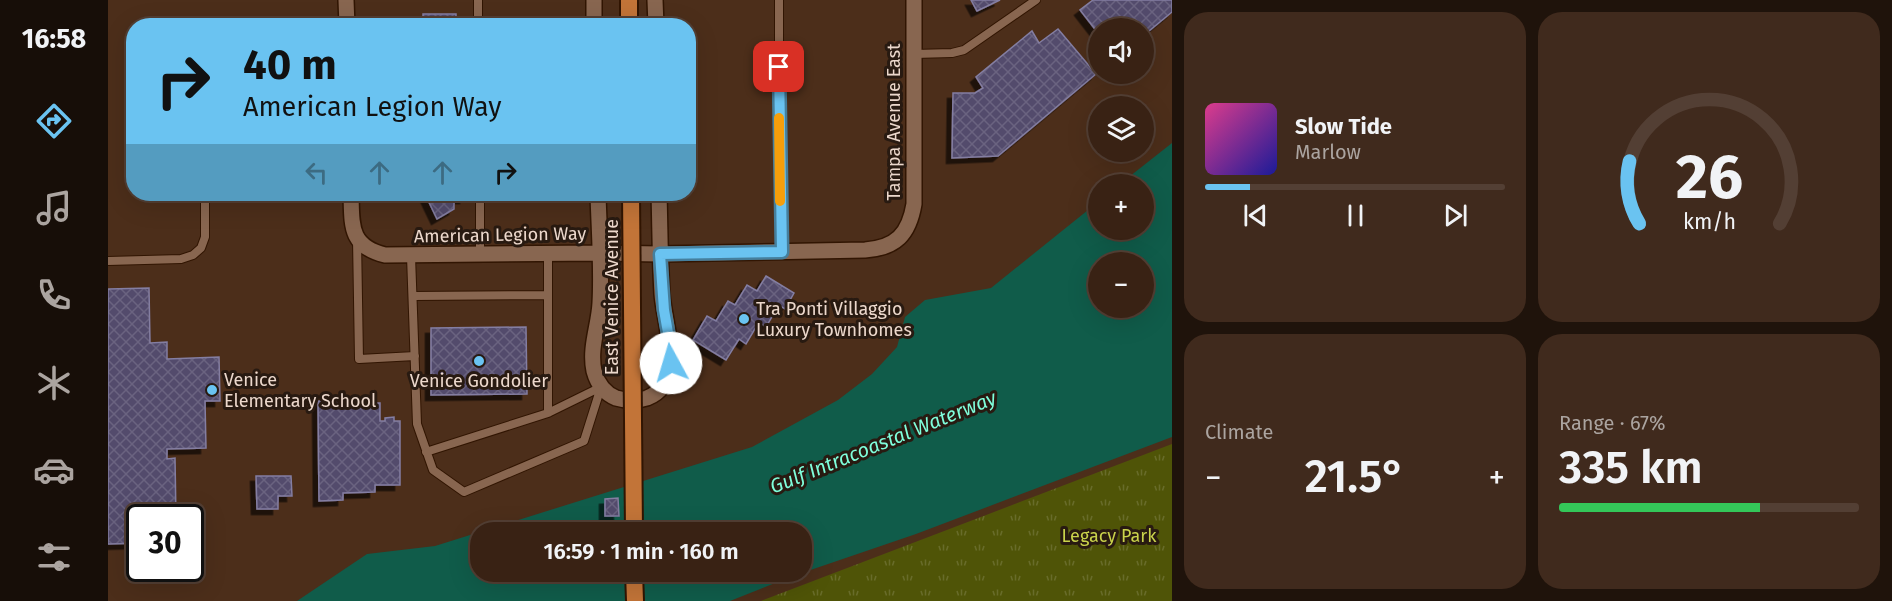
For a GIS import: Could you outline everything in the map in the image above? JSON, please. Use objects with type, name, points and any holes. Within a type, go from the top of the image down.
[{"type":"main road","points":[[629,0],[629,18]]},
{"type":"main road","name":"East Venice Avenue","points":[[631,201],[634,522]]},
{"type":"main road","points":[[634,582],[634,601]]},
{"type":"street","points":[[346,0],[347,18]]},
{"type":"street","points":[[594,0],[594,18]]},
{"type":"street","points":[[655,0],[656,18]]},
{"type":"street","name":"Tampa Avenue East","points":[[898,239],[910,221],[914,197],[914,0]]},
{"type":"street","points":[[351,201],[352,226],[357,239]]},
{"type":"street","name":"East Venice Avenue","points":[[598,201],[600,306],[592,356],[595,373],[601,387],[609,394],[618,398],[639,400],[650,397],[658,391],[669,374],[671,350],[664,310],[659,201]]},
{"type":"street","name":"American Legion Way","points":[[357,239],[362,245],[376,253],[411,256],[871,250],[886,246],[898,239]]},
{"type":"lane","points":[[478,0],[478,18]]},
{"type":"lane","points":[[779,0],[779,155],[782,252]]},
{"type":"lane","points":[[914,54],[952,53],[964,50],[1036,0]]},
{"type":"lane","points":[[108,261],[181,259],[193,255],[201,248],[205,237],[205,201]]},
{"type":"lane","points":[[480,201],[480,255]]},
{"type":"lane","points":[[357,239],[359,359],[415,356]]},
{"type":"lane","points":[[548,254],[548,413]]},
{"type":"lane","points":[[411,256],[417,424],[434,470],[464,492],[584,441],[601,387]]},
{"type":"lane","points":[[412,296],[548,295]]},
{"type":"lane","points":[[426,452],[548,413],[601,387]]},
{"type":"green space","name":"Legacy Park","points":[[1172,444],[1172,601],[761,601]]},
{"type":"water","name":"Gulf Intracoastal Waterway","points":[[1172,143],[1172,437],[916,534],[812,569],[812,522],[512,522],[752,447],[838,400],[872,374],[897,347],[905,317],[925,300],[991,288],[1088,210],[1088,240],[1154,240],[1154,174],[1133,174],[1148,162],[1154,162],[1154,157]]},
{"type":"water","points":[[470,535],[470,582],[778,582],[730,601],[297,601],[367,554],[435,546]]},
{"type":"building","points":[[971,0],[1000,0],[977,11]]},
{"type":"building","points":[[1093,0],[1172,0],[1172,12],[1154,27],[1154,18],[1088,18],[1088,20],[1080,10]]},
{"type":"building","points":[[423,14],[456,14],[456,18],[423,18]]},
{"type":"building","points":[[1058,29],[1088,65],[1088,81],[998,156],[952,158],[953,93],[975,93],[983,88],[976,77],[1032,31],[1039,43]]},
{"type":"building","points":[[428,201],[454,201],[454,209],[437,219]]},
{"type":"building","name":"Tra Ponti Villaggio Luxury Townhomes","points":[[766,276],[794,293],[785,309],[779,305],[766,327],[759,322],[746,344],[739,339],[726,360],[693,340],[707,316],[716,321],[728,301],[735,305],[747,285],[757,291]]},
{"type":"building","name":"Venice Elementary School","points":[[149,288],[150,343],[167,342],[167,359],[219,357],[220,401],[205,401],[206,448],[167,449],[167,459],[175,458],[176,504],[126,504],[126,543],[108,544],[108,289]]},
{"type":"building","name":"Venice Gondolier","points":[[526,327],[527,394],[431,395],[431,328]]},
{"type":"building","points":[[375,400],[375,403],[380,403],[380,421],[394,417],[394,421],[400,421],[400,485],[375,485],[375,492],[343,493],[343,500],[319,501],[318,401]]},
{"type":"building","points":[[256,476],[291,476],[292,496],[278,496],[278,509],[257,509]]},
{"type":"building","points":[[618,498],[619,516],[605,516],[605,499]]},
{"type":"slow traffic","points":[[779,118],[780,201]]},
{"type":"place","name":"Tra Ponti Villaggio Luxury Townhomes","points":[[744,319]]},
{"type":"place","name":"Venice Gondolier","points":[[479,361]]},
{"type":"place","name":"Venice Elementary School","points":[[212,390]]},
{"type":"route","points":[[671,363],[660,254],[782,252],[779,67]]}]
